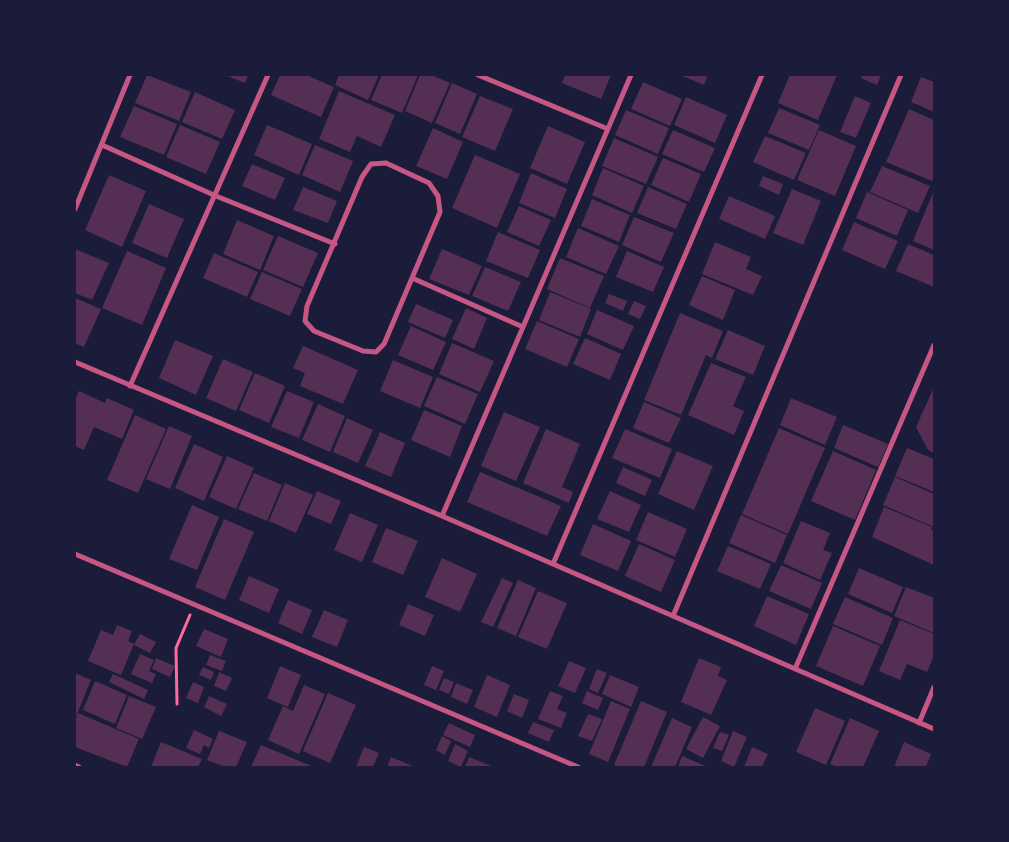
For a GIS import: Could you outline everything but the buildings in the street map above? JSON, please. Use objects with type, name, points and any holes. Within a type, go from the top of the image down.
[{"type":"street","points":[[75,209],[130,75]]},
{"type":"street","points":[[130,386],[216,196],[268,75]]},
{"type":"street","points":[[478,75],[608,129]]},
{"type":"street","points":[[442,516],[630,75]]},
{"type":"street","points":[[553,564],[762,75]]},
{"type":"street","points":[[673,616],[901,75]]},
{"type":"street","points":[[102,145],[216,196],[335,244]]},
{"type":"street","points":[[386,163],[429,183],[438,196],[440,212],[384,344],[376,352],[363,351],[314,331],[305,321],[307,306],[335,244],[362,177],[371,164],[386,163]]},
{"type":"street","points":[[412,278],[523,326]]},
{"type":"street","points":[[795,669],[934,346]]},
{"type":"street","points":[[75,362],[442,516],[934,729]]},
{"type":"street","points":[[75,554],[578,767]]},
{"type":"street","points":[[919,723],[934,687]]},
{"type":"street","points":[[75,765],[79,767]]},
{"type":"path","points":[[177,704],[176,648],[194,605]]}]
